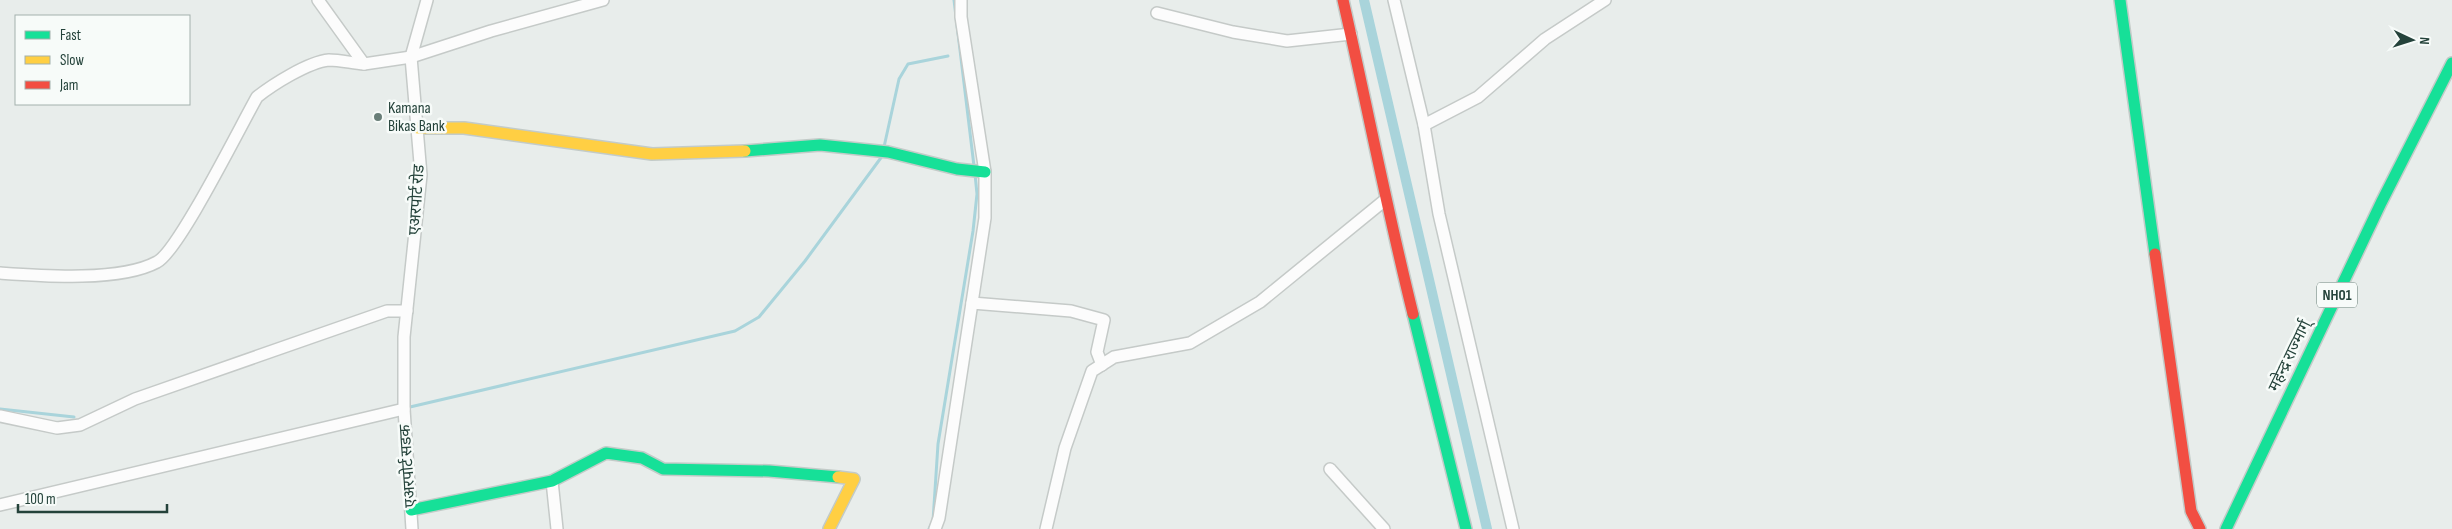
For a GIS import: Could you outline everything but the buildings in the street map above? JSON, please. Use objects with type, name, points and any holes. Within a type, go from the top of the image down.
[{"type":"main road","points":[[1343,0],[1372,126],[1385,200],[1466,529]]},
{"type":"main road","points":[[2120,0],[2191,511],[2200,529]]},
{"type":"main road","name":"महेन्द्र राज्मार्ग्","points":[[2226,529],[2381,203],[2452,63]]},
{"type":"main road","points":[[418,128],[464,128],[652,154],[767,150],[820,145],[888,152],[958,169],[985,172]]},
{"type":"main road","points":[[411,510],[552,481],[606,453],[642,458],[663,469],[769,471],[854,479],[828,529]]},
{"type":"street","points":[[318,0],[364,64]]},
{"type":"street","name":"एअरपोर्ट रोड","points":[[404,406],[404,338],[421,175],[411,57],[427,0]]},
{"type":"street","points":[[0,273],[34,276],[102,275],[141,269],[160,262],[178,240],[256,98],[266,90],[312,65],[328,60],[364,64],[411,57],[491,31],[603,0]]},
{"type":"street","points":[[935,529],[985,218],[985,172],[961,17],[962,0]]},
{"type":"street","points":[[1394,0],[1424,125],[1440,214],[1513,529]]},
{"type":"street","points":[[1424,125],[1478,97],[1546,39],[1605,0]]},
{"type":"street","points":[[1157,13],[1233,32],[1287,42],[1351,34]]},
{"type":"street","points":[[1046,529],[1065,448],[1092,371],[1114,357],[1190,343],[1206,334],[1260,302],[1385,200]]},
{"type":"street","points":[[972,303],[1071,311],[1104,320],[1097,352],[1102,365]]},
{"type":"street","points":[[0,416],[57,428],[80,425],[135,399],[387,311],[407,312]]},
{"type":"street","points":[[0,505],[404,406]]},
{"type":"street","name":"एअरपोर्ट सडक","points":[[404,406],[412,529]]},
{"type":"street","points":[[1330,468],[1384,529]]},
{"type":"street","points":[[552,481],[557,529]]},
{"type":"waterway","points":[[954,0],[974,166]]},
{"type":"waterway","points":[[1364,0],[1487,529]]},
{"type":"waterway","points":[[884,147],[899,79],[908,64],[948,56]]},
{"type":"waterway","points":[[410,407],[735,331],[759,317],[805,261],[883,155]]},
{"type":"waterway","points":[[929,529],[933,521],[938,444],[973,231],[977,194],[975,174]]},
{"type":"waterway","points":[[0,409],[74,417]]},
{"type":"traffic: fast","points":[[2120,0],[2155,254]]},
{"type":"traffic: fast","points":[[2226,529],[2381,203],[2452,63]]},
{"type":"traffic: fast","points":[[745,151],[820,145],[888,152],[957,169],[985,172]]},
{"type":"traffic: fast","points":[[1413,314],[1466,529]]},
{"type":"traffic: fast","points":[[411,510],[552,481],[606,453],[642,458],[663,469],[769,471],[838,477]]},
{"type":"traffic: slow","points":[[418,128],[464,128],[652,154],[745,151]]},
{"type":"traffic: slow","points":[[829,529],[854,479],[838,477]]},
{"type":"traffic: jam","points":[[1343,0],[1394,236],[1413,314]]},
{"type":"traffic: jam","points":[[2155,254],[2191,511],[2200,529]]},
{"type":"place","name":"Kamana Bikas Bank","points":[[378,117]]}]
